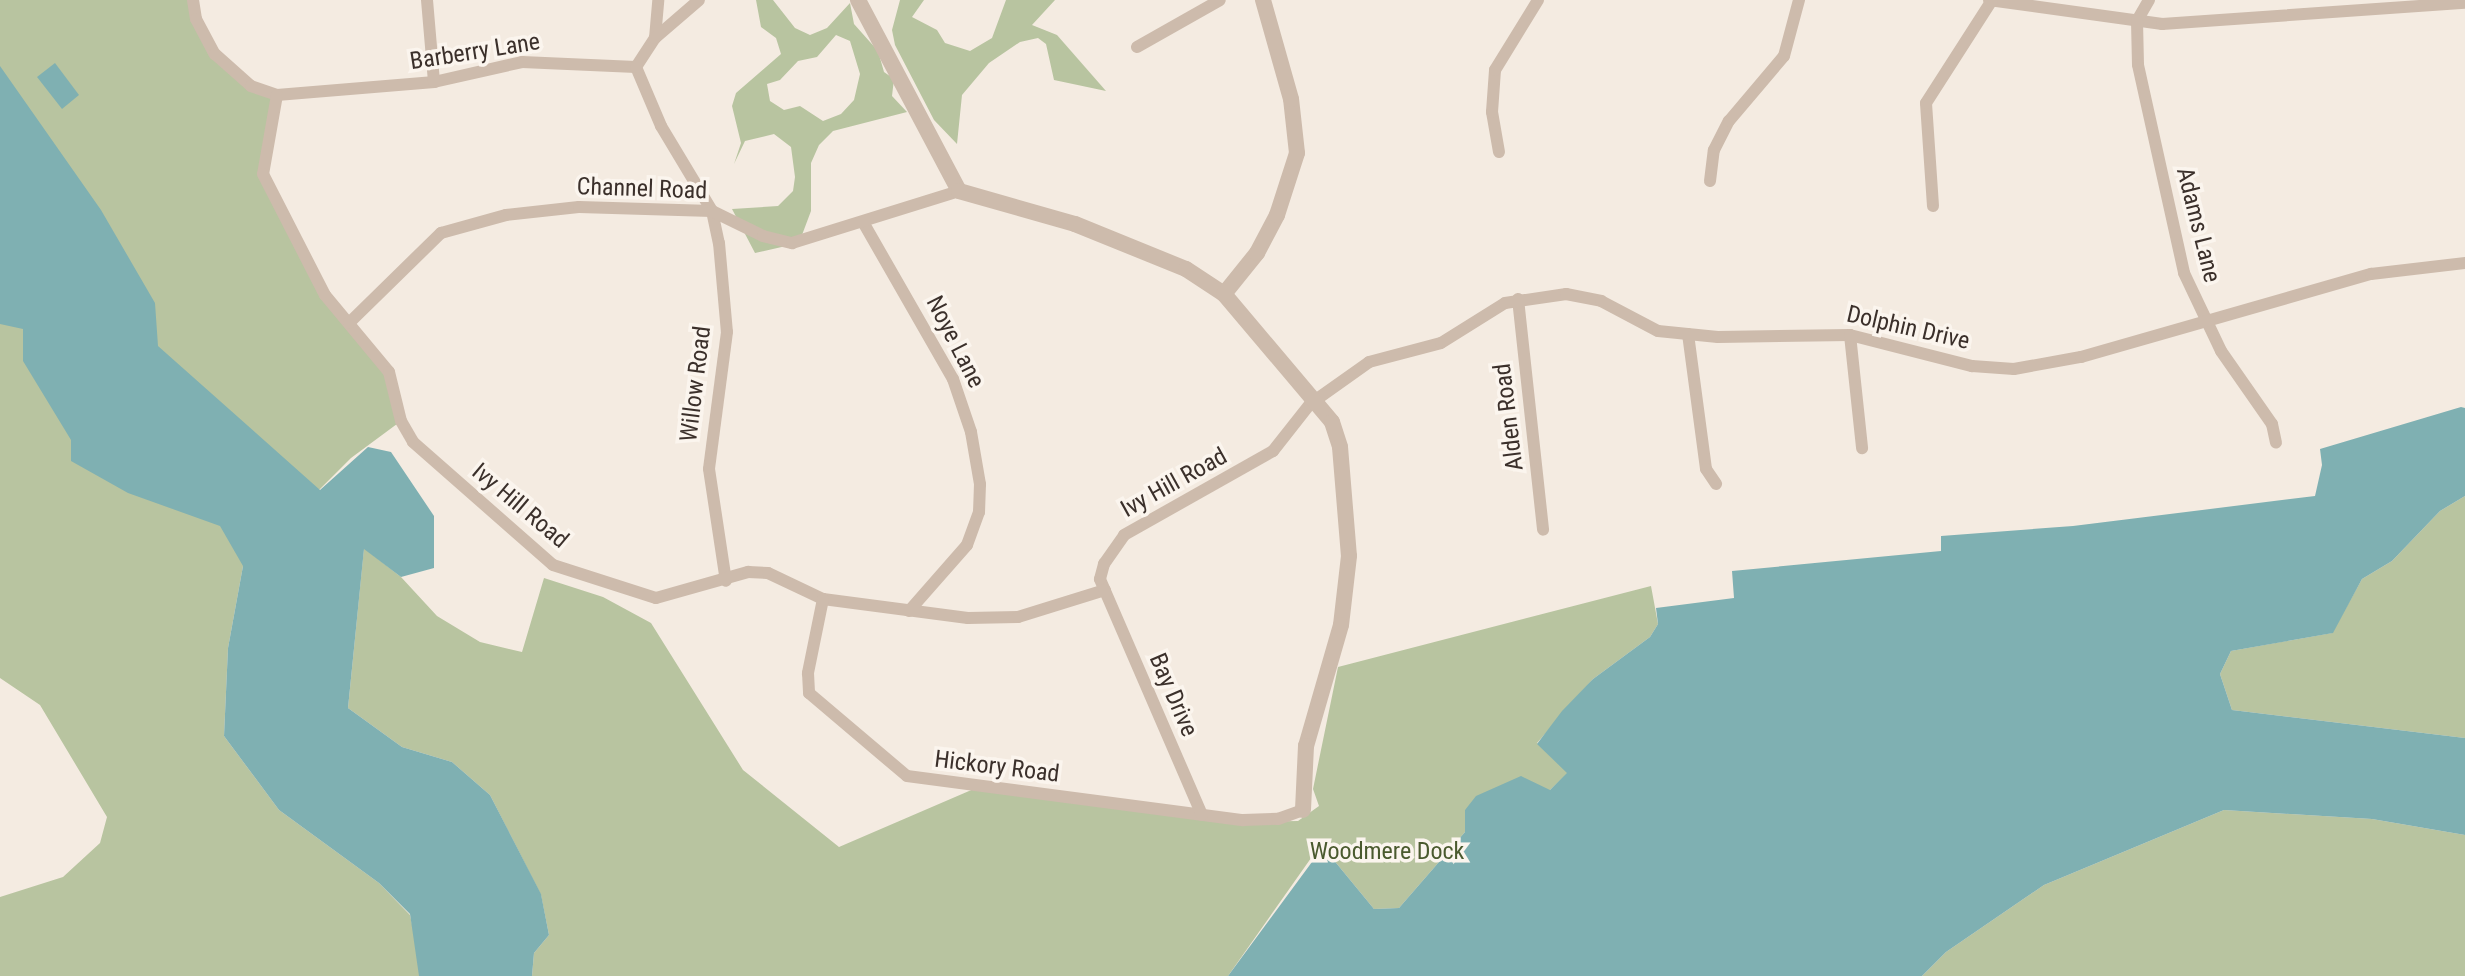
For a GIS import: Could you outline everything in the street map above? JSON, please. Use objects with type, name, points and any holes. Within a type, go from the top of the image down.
[{"type":"street","points":[[193,0],[196,19],[215,54],[251,86],[277,95]]},
{"type":"street","points":[[427,0],[434,82]]},
{"type":"street","points":[[655,38],[658,0]]},
{"type":"street","points":[[636,67],[655,38],[699,0]]},
{"type":"street","points":[[858,0],[959,191],[1149,252],[1224,294],[1332,422],[1340,447],[1349,556],[1341,625],[1306,746],[1303,810]]},
{"type":"street","points":[[1137,47],[1220,0]]},
{"type":"street","points":[[1224,294],[1257,253],[1277,215],[1297,153],[1291,99],[1263,0]]},
{"type":"street","points":[[1499,152],[1492,112],[1495,70],[1538,0]]},
{"type":"street","points":[[1710,181],[1714,150],[1729,121],[1784,56],[1799,0]]},
{"type":"street","points":[[1933,206],[1926,103],[1991,0],[2137,21],[2270,18],[2465,3]]},
{"type":"street","points":[[2137,21],[2149,0]]},
{"type":"street","name":"Adams Lane","points":[[2137,21],[2138,65],[2184,273],[2239,381],[2269,419],[2276,443]]},
{"type":"street","name":"Barberry Lane","points":[[277,95],[434,82],[522,62],[636,67]]},
{"type":"street","name":"Willow Road","points":[[636,67],[661,126],[712,211],[727,332],[709,469],[726,581]]},
{"type":"street","name":"Ivy Hill Road","points":[[277,95],[264,161],[266,184],[325,295],[389,372],[401,421],[413,442],[541,558],[656,598],[726,581],[748,572],[768,573],[823,599],[909,611],[1018,617],[1105,590],[1100,579],[1104,564],[1124,535],[1273,451],[1316,400]]},
{"type":"street","name":"Channel Road","points":[[349,323],[431,240],[455,227],[579,207],[712,211],[763,236],[792,243],[959,191]]},
{"type":"street","name":"Noye Lane","points":[[863,222],[953,379],[971,432],[980,484],[979,512],[967,545],[909,611]]},
{"type":"street","name":"Dolphin Drive","points":[[1316,400],[1369,362],[1441,343],[1518,299],[1582,295],[1639,325],[1688,334],[1850,335],[1972,366],[2014,369],[2081,357],[2371,274],[2465,263]]},
{"type":"street","name":"Alden Road","points":[[1518,299],[1543,530]]},
{"type":"street","points":[[1688,334],[1706,469],[1716,484]]},
{"type":"street","points":[[1850,335],[1862,448]]},
{"type":"street","name":"Bay Drive","points":[[1105,590],[1202,815]]},
{"type":"street","name":"Hickory Road","points":[[823,599],[808,673],[809,693],[907,776],[1202,815],[1278,819],[1303,810]]},
{"type":"green space","points":[[0,0],[193,0],[204,35],[227,67],[277,95],[266,184],[334,309],[378,355],[401,421],[351,458],[243,566],[228,648],[224,736],[279,810],[379,883],[410,915],[421,966],[450,976],[0,976],[0,897],[63,877],[100,843],[107,817],[40,705],[0,678]]},
{"type":"green space","points":[[756,0],[773,0],[795,28],[810,35],[827,28],[850,3],[854,24],[878,51],[884,72],[894,79],[892,96],[907,112],[833,131],[819,145],[811,163],[811,211],[802,235],[786,246],[755,253],[732,209],[778,206],[793,191],[795,177],[791,147],[774,134],[745,141],[734,164],[741,143],[732,106],[736,93],[781,54],[776,38],[761,27]],"holes":[[[836,35],[850,41],[860,74],[854,100],[841,114],[823,121],[800,106],[784,110],[770,101],[767,84],[780,80],[798,61],[817,57]]]},
{"type":"green space","points":[[900,0],[924,0],[912,17],[937,30],[945,43],[970,51],[992,38],[1006,0],[1055,0],[1032,25],[1057,35],[1106,91],[1054,80],[1046,44],[1038,38],[1020,42],[989,63],[962,95],[957,144],[934,120],[895,45],[892,30]]},
{"type":"green space","points":[[2465,496],[2465,738],[2232,710],[2220,674],[2231,651],[2332,633],[2362,579],[2392,561],[2440,511]]},
{"type":"green space","name":"Woodmere Dock","points":[[364,548],[401,577],[437,616],[480,642],[522,652],[544,578],[603,597],[651,623],[743,770],[839,847],[976,788],[1236,822],[1298,821],[1319,806],[1313,789],[1338,667],[1651,586],[1658,624],[1650,637],[1593,679],[1537,743],[1568,773],[1550,790],[1465,810],[1465,832],[1399,908],[1374,909],[1323,847],[1316,851],[1228,976],[532,976],[534,953],[549,935],[541,895],[490,795],[452,762],[402,747],[348,708]]},
{"type":"green space","points":[[2224,810],[2372,819],[2465,835],[2465,976],[1922,976],[1946,952],[2044,885]]},
{"type":"water","points":[[55,63],[79,95],[62,109],[37,77]]},
{"type":"water","points":[[0,66],[101,210],[155,303],[158,346],[320,490],[368,447],[391,452],[434,516],[434,568],[401,577],[364,549],[348,708],[402,747],[452,762],[490,795],[541,894],[549,935],[534,953],[532,976],[419,976],[410,914],[379,883],[279,810],[224,736],[228,648],[243,566],[220,526],[128,493],[71,461],[71,440],[23,361],[23,329],[0,324]]},
{"type":"water","points":[[2465,408],[2465,496],[2440,511],[2392,561],[2362,579],[2333,633],[2231,651],[2220,674],[2232,710],[2465,738],[2465,835],[2372,819],[2224,810],[2044,885],[1946,952],[1922,976],[1228,976],[1323,847],[1374,909],[1399,908],[1465,832],[1465,810],[1476,796],[1521,776],[1550,790],[1567,773],[1537,744],[1562,711],[1593,679],[1650,637],[1658,624],[1656,608],[1734,598],[1732,571],[1941,551],[1941,536],[2073,526],[2315,496],[2322,465],[2320,449]]}]
